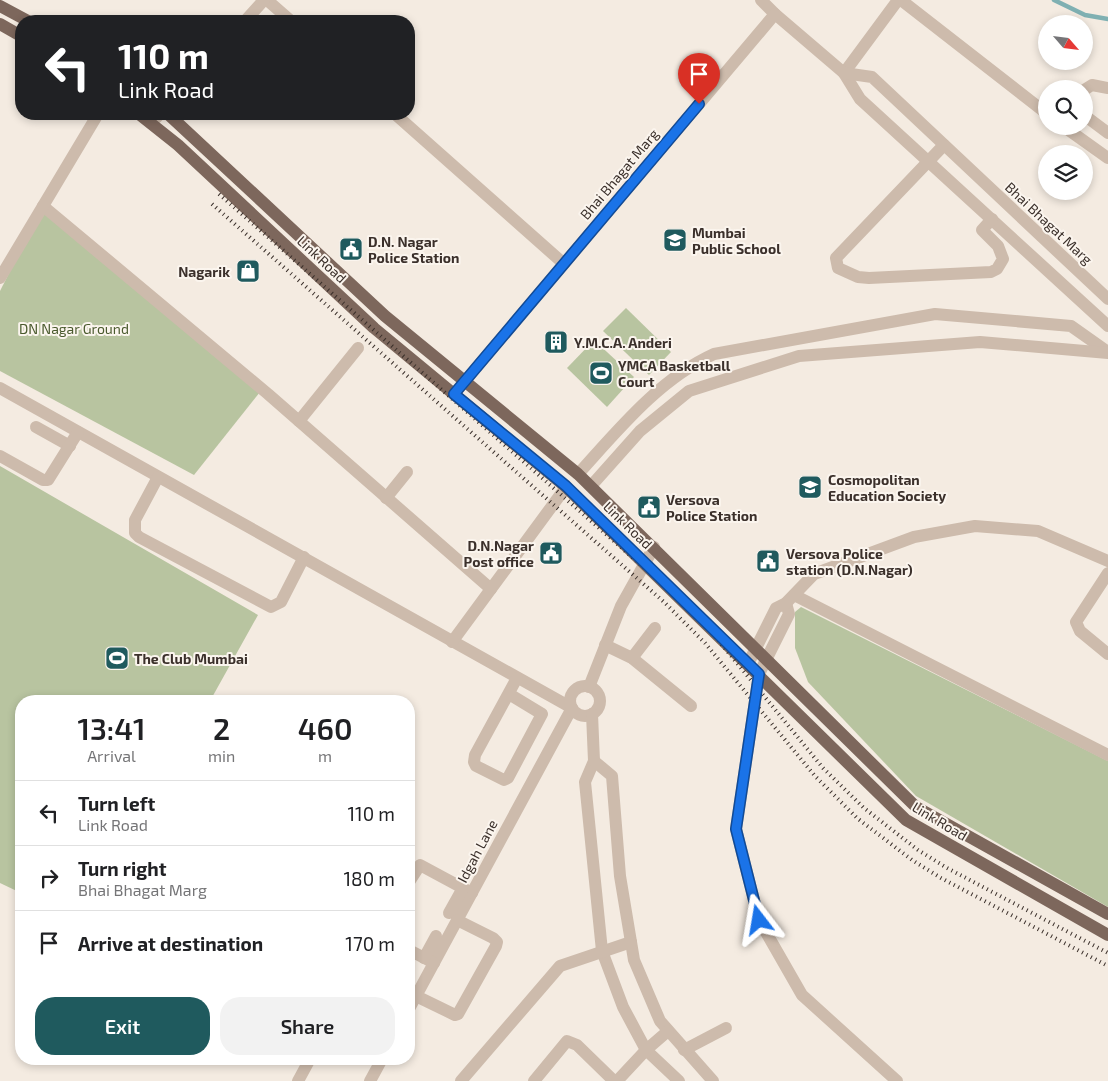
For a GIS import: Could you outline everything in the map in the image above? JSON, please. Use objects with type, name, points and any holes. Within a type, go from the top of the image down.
[{"type":"main road","points":[[0,6],[17,15]]},
{"type":"main road","points":[[0,24],[15,33]]},
{"type":"main road","name":"Link Road","points":[[158,120],[178,144],[374,328],[566,486],[906,820],[1108,936]]},
{"type":"main road","name":"Link Road","points":[[174,120],[385,316],[591,486],[916,807],[1108,914]]},
{"type":"street","points":[[251,15],[266,0],[284,15]]},
{"type":"street","points":[[761,0],[844,73],[860,100],[930,161],[1108,326]]},
{"type":"street","points":[[844,73],[900,0],[1038,107]]},
{"type":"street","name":"Bhai Bhagat Marg","points":[[454,394],[463,380],[775,14]]},
{"type":"street","name":"Bhai Bhagat Marg","points":[[844,73],[872,77],[1108,299]]},
{"type":"street","points":[[1093,85],[1108,88]]},
{"type":"street","points":[[0,278],[94,120]]},
{"type":"street","points":[[402,120],[563,263]]},
{"type":"street","points":[[1093,121],[1108,133]]},
{"type":"street","points":[[1076,135],[1108,158]]},
{"type":"street","points":[[944,145],[836,258],[838,268],[858,277],[869,278],[991,272],[997,269],[1002,260],[998,246],[982,230],[992,219]]},
{"type":"street","points":[[43,206],[298,421],[490,589]]},
{"type":"street","points":[[1084,304],[1097,289]]},
{"type":"street","points":[[578,474],[636,411],[691,364],[714,354],[936,314],[1070,326],[1108,353]]},
{"type":"street","points":[[591,486],[640,431],[689,391],[799,356],[980,342],[1108,353]]},
{"type":"street","points":[[298,421],[358,348]]},
{"type":"street","points":[[0,388],[583,715],[592,714]]},
{"type":"street","points":[[36,427],[64,443]]},
{"type":"street","points":[[0,456],[48,480],[72,428]]},
{"type":"street","points":[[386,498],[407,472]]},
{"type":"street","points":[[158,477],[135,520],[135,533],[139,537],[271,607],[277,606],[282,602],[304,557]]},
{"type":"street","points":[[452,642],[566,486]]},
{"type":"street","points":[[748,664],[776,608],[790,599],[814,574],[914,537],[974,526],[1038,531],[1108,562]]},
{"type":"street","points":[[589,687],[622,606],[654,547]]},
{"type":"street","points":[[1108,573],[1076,622],[1080,631],[1108,654]]},
{"type":"street","points":[[790,599],[789,614],[759,674],[736,829],[759,920],[802,995],[897,1081]]},
{"type":"street","points":[[790,599],[1108,755]]},
{"type":"street","points":[[632,658],[655,628]]},
{"type":"street","points":[[606,645],[632,658],[691,706]]},
{"type":"street","points":[[509,694],[542,714],[508,778],[504,780],[476,766],[474,758],[517,678]]},
{"type":"street","points":[[572,708],[572,694],[579,687],[589,687],[599,697],[598,707],[592,714],[594,761],[585,782],[602,950],[623,1007],[646,1050],[679,1081]]},
{"type":"street","name":"Idgah Lane","points":[[416,996],[429,960],[572,708]]},
{"type":"street","points":[[594,761],[612,776],[620,876],[634,960],[660,1021],[713,1081]]},
{"type":"street","points":[[415,873],[420,865],[467,890]]},
{"type":"street","points":[[416,996],[455,1015],[458,1014],[496,946],[497,942],[492,938],[453,916]]},
{"type":"street","points":[[415,953],[429,960],[436,936]]},
{"type":"street","points":[[461,1081],[560,966],[602,950],[631,942]]},
{"type":"street","points":[[684,1050],[726,1028]]},
{"type":"street","points":[[534,1081],[567,1041],[577,1045],[608,1079],[668,1031]]},
{"type":"street","points":[[298,1081],[307,1065]]},
{"type":"street","points":[[370,1081],[379,1065]]},
{"type":"green space","name":"DN Nagar Ground","points":[[43,206],[260,392],[194,475],[0,371],[0,291]]},
{"type":"green space","points":[[626,308],[671,352],[649,375],[603,331]]},
{"type":"green space","name":"YMCA Basketball Court","points":[[594,340],[634,377],[607,407],[567,368]]},
{"type":"green space","name":"The Club Mumbai","points":[[0,466],[258,615],[213,695],[15,695],[15,890],[0,883]]},
{"type":"green space","points":[[801,607],[1108,761],[1108,907],[916,796],[808,682],[795,648],[795,612]]},
{"type":"waterway","points":[[1054,0],[1085,15],[1108,19]]},
{"type":"railway","points":[[219,194],[673,593],[714,635],[823,768],[864,808],[918,850],[947,868],[1108,953]]},
{"type":"railway","points":[[212,204],[664,602],[705,643],[815,776],[857,818],[912,860],[941,878],[1108,966]]},
{"type":"place","name":"Mumbai Public School","points":[[675,240]]},
{"type":"place","name":"D.N. Nagar Police Station","points":[[351,249]]},
{"type":"place","name":"Nagarik","points":[[248,271]]},
{"type":"place","name":"Y.M.C.A. Anderi","points":[[556,342]]},
{"type":"place","name":"YMCA Basketball Court","points":[[601,373]]},
{"type":"place","name":"Cosmopolitan Education Society","points":[[810,487]]},
{"type":"place","name":"Versova Police Station","points":[[649,507]]},
{"type":"place","name":"D.N.Nagar Post office","points":[[551,553]]},
{"type":"place","name":"Versova Police station (D.N.Nagar)","points":[[768,561]]},
{"type":"place","name":"The Club Mumbai","points":[[117,658]]},
{"type":"route","points":[[699,104],[463,380],[454,394],[566,486],[759,674],[736,829],[759,920]]}]
